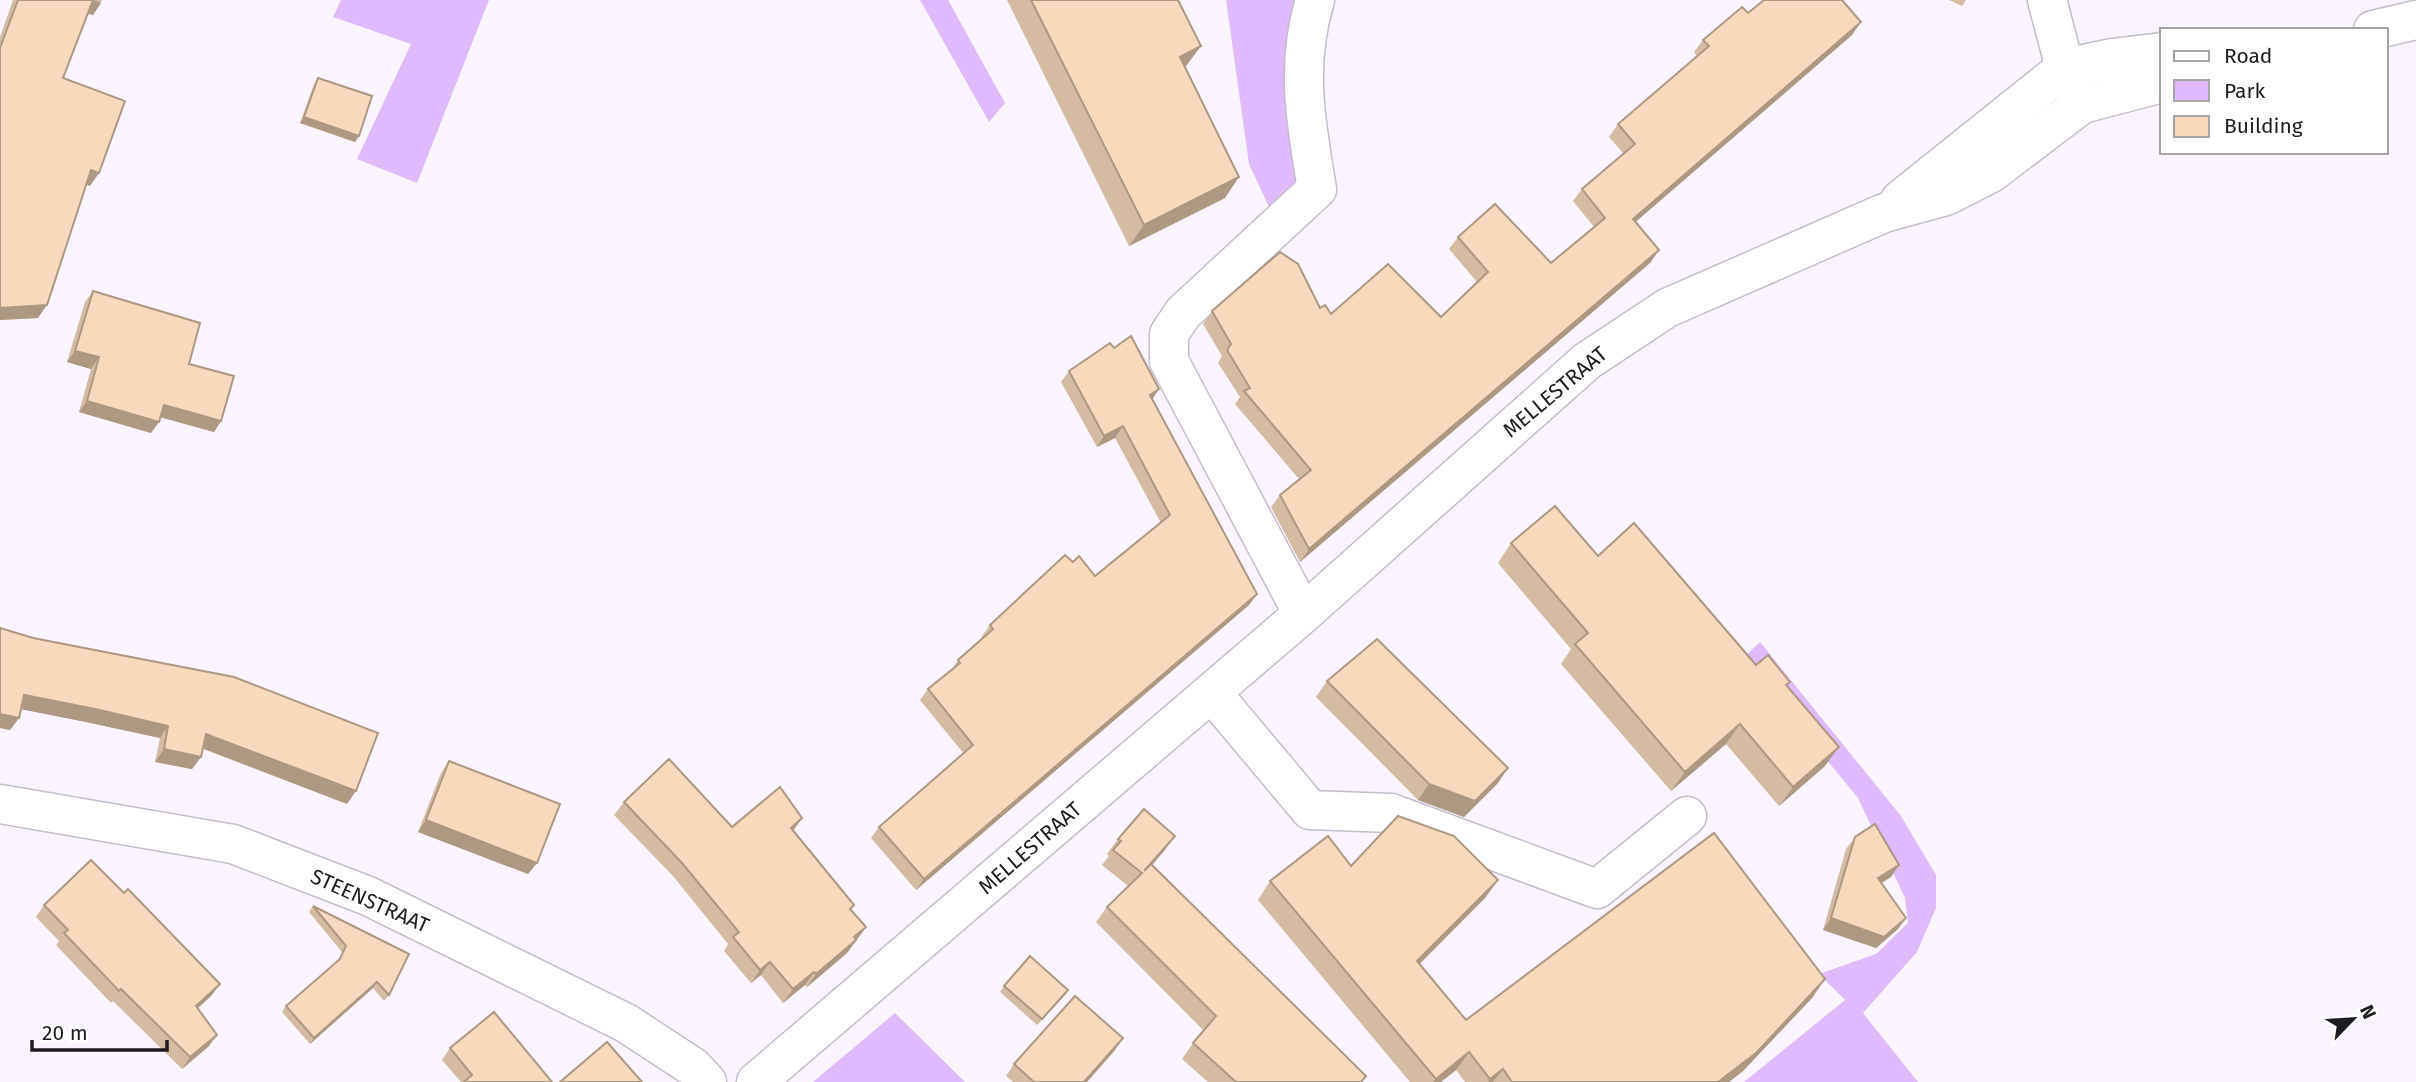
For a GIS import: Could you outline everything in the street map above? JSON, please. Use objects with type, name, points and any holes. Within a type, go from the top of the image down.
[{"type":"street","points":[[1304,614],[1169,361],[1170,334],[1183,313],[1317,189],[1302,97],[1309,20],[1315,0]]},
{"type":"street","points":[[2047,0],[2065,68],[2082,104],[2160,84]]},
{"type":"street","points":[[2382,28],[2416,20]]},
{"type":"street","points":[[2065,68],[2112,58],[2160,52]]},
{"type":"street","name":"MELLESTRAAT","points":[[1884,212],[2065,68]]},
{"type":"street","name":"MELLESTRAAT","points":[[756,1082],[1304,614],[1587,360],[1667,308],[1884,212],[1946,195],[1991,173],[2082,104]]},
{"type":"street","points":[[1212,693],[1310,810],[1391,813],[1597,889],[1687,816]]},
{"type":"street","name":"STEENSTRAAT","points":[[0,804],[233,844],[368,896],[626,1023],[693,1067],[707,1082]]},
{"type":"green space","points":[[341,0],[489,0],[417,183],[357,159],[411,44],[333,17]]},
{"type":"green space","points":[[920,0],[948,0],[1005,103],[989,122]]},
{"type":"green space","points":[[1226,0],[1297,0],[1297,191],[1269,207],[1249,164]]},
{"type":"green space","points":[[1760,642],[1901,816],[1936,875],[1936,908],[1917,952],[1863,1013],[1918,1082],[1744,1082],[1845,1000],[1819,974],[1876,954],[1908,923],[1905,898],[1858,798],[1743,658]]},
{"type":"green space","points":[[895,1013],[965,1082],[813,1082]]},
{"type":"building","points":[[18,0],[93,0],[63,78],[125,101],[99,173],[91,170],[47,305],[0,308],[0,48]]},
{"type":"building","points":[[1031,0],[1178,0],[1201,46],[1180,57],[1239,177],[1144,225]]},
{"type":"building","points":[[1764,0],[1842,0],[1861,22],[1633,219],[1659,250],[1309,549],[1280,495],[1311,470],[1244,391],[1250,388],[1227,350],[1231,344],[1212,311],[1280,252],[1298,264],[1320,308],[1325,305],[1331,314],[1388,264],[1441,317],[1488,272],[1458,237],[1495,204],[1551,263],[1605,218],[1582,189],[1635,144],[1618,124],[1709,46],[1703,40],[1742,7],[1748,13]]},
{"type":"building","points":[[318,78],[372,96],[359,136],[304,117]]},
{"type":"building","points":[[93,291],[200,323],[189,364],[234,376],[221,421],[164,405],[159,422],[87,401],[99,357],[75,351]]},
{"type":"building","points":[[1131,336],[1159,389],[1150,395],[1257,594],[924,879],[879,827],[973,745],[928,689],[960,663],[958,660],[993,629],[990,625],[1065,555],[1073,562],[1079,556],[1095,576],[1170,515],[1123,426],[1104,436],[1069,371],[1110,343],[1114,348]]},
{"type":"building","points":[[1555,506],[1598,556],[1634,523],[1756,665],[1768,655],[1790,682],[1786,685],[1839,747],[1793,787],[1740,724],[1685,772],[1575,644],[1588,633],[1511,543]]},
{"type":"building","points":[[0,628],[33,638],[234,677],[378,733],[356,791],[206,734],[201,757],[164,749],[168,726],[95,709],[24,695],[19,718],[0,714]]},
{"type":"building","points":[[1377,639],[1508,768],[1475,801],[1429,784],[1327,681]]},
{"type":"building","points":[[669,759],[732,827],[780,787],[802,818],[791,828],[854,905],[850,909],[866,927],[854,937],[856,940],[816,974],[814,972],[793,989],[770,962],[760,970],[733,937],[739,932],[682,863],[624,802]]},
{"type":"building","points":[[449,761],[560,804],[537,863],[426,820]]},
{"type":"building","points":[[1144,809],[1175,836],[1144,871],[1151,864],[1366,1076],[1361,1082],[1236,1082],[1193,1043],[1216,1016],[1107,907],[1142,873],[1113,850],[1121,841],[1118,839]]},
{"type":"building","points":[[1398,816],[1454,836],[1498,880],[1417,961],[1466,1020],[1714,833],[1825,979],[1756,1053],[1718,1082],[1512,1082],[1503,1069],[1490,1079],[1469,1052],[1436,1079],[1270,881],[1328,836],[1351,866]]},
{"type":"building","points":[[1875,824],[1899,865],[1878,878],[1906,918],[1884,937],[1831,918],[1855,837]]},
{"type":"building","points":[[91,860],[124,893],[128,889],[220,984],[196,1006],[217,1035],[190,1057],[121,989],[119,991],[64,933],[68,930],[44,905]]},
{"type":"building","points":[[313,906],[409,954],[389,995],[377,982],[314,1038],[286,1006],[340,959],[346,946]]},
{"type":"building","points":[[1030,956],[1068,990],[1042,1019],[1004,986]]},
{"type":"building","points":[[1075,996],[1123,1038],[1084,1082],[1034,1082],[1014,1064]]},
{"type":"building","points":[[494,1012],[552,1082],[464,1082],[472,1075],[450,1048]]},
{"type":"building","points":[[607,1042],[642,1082],[560,1082]]}]
